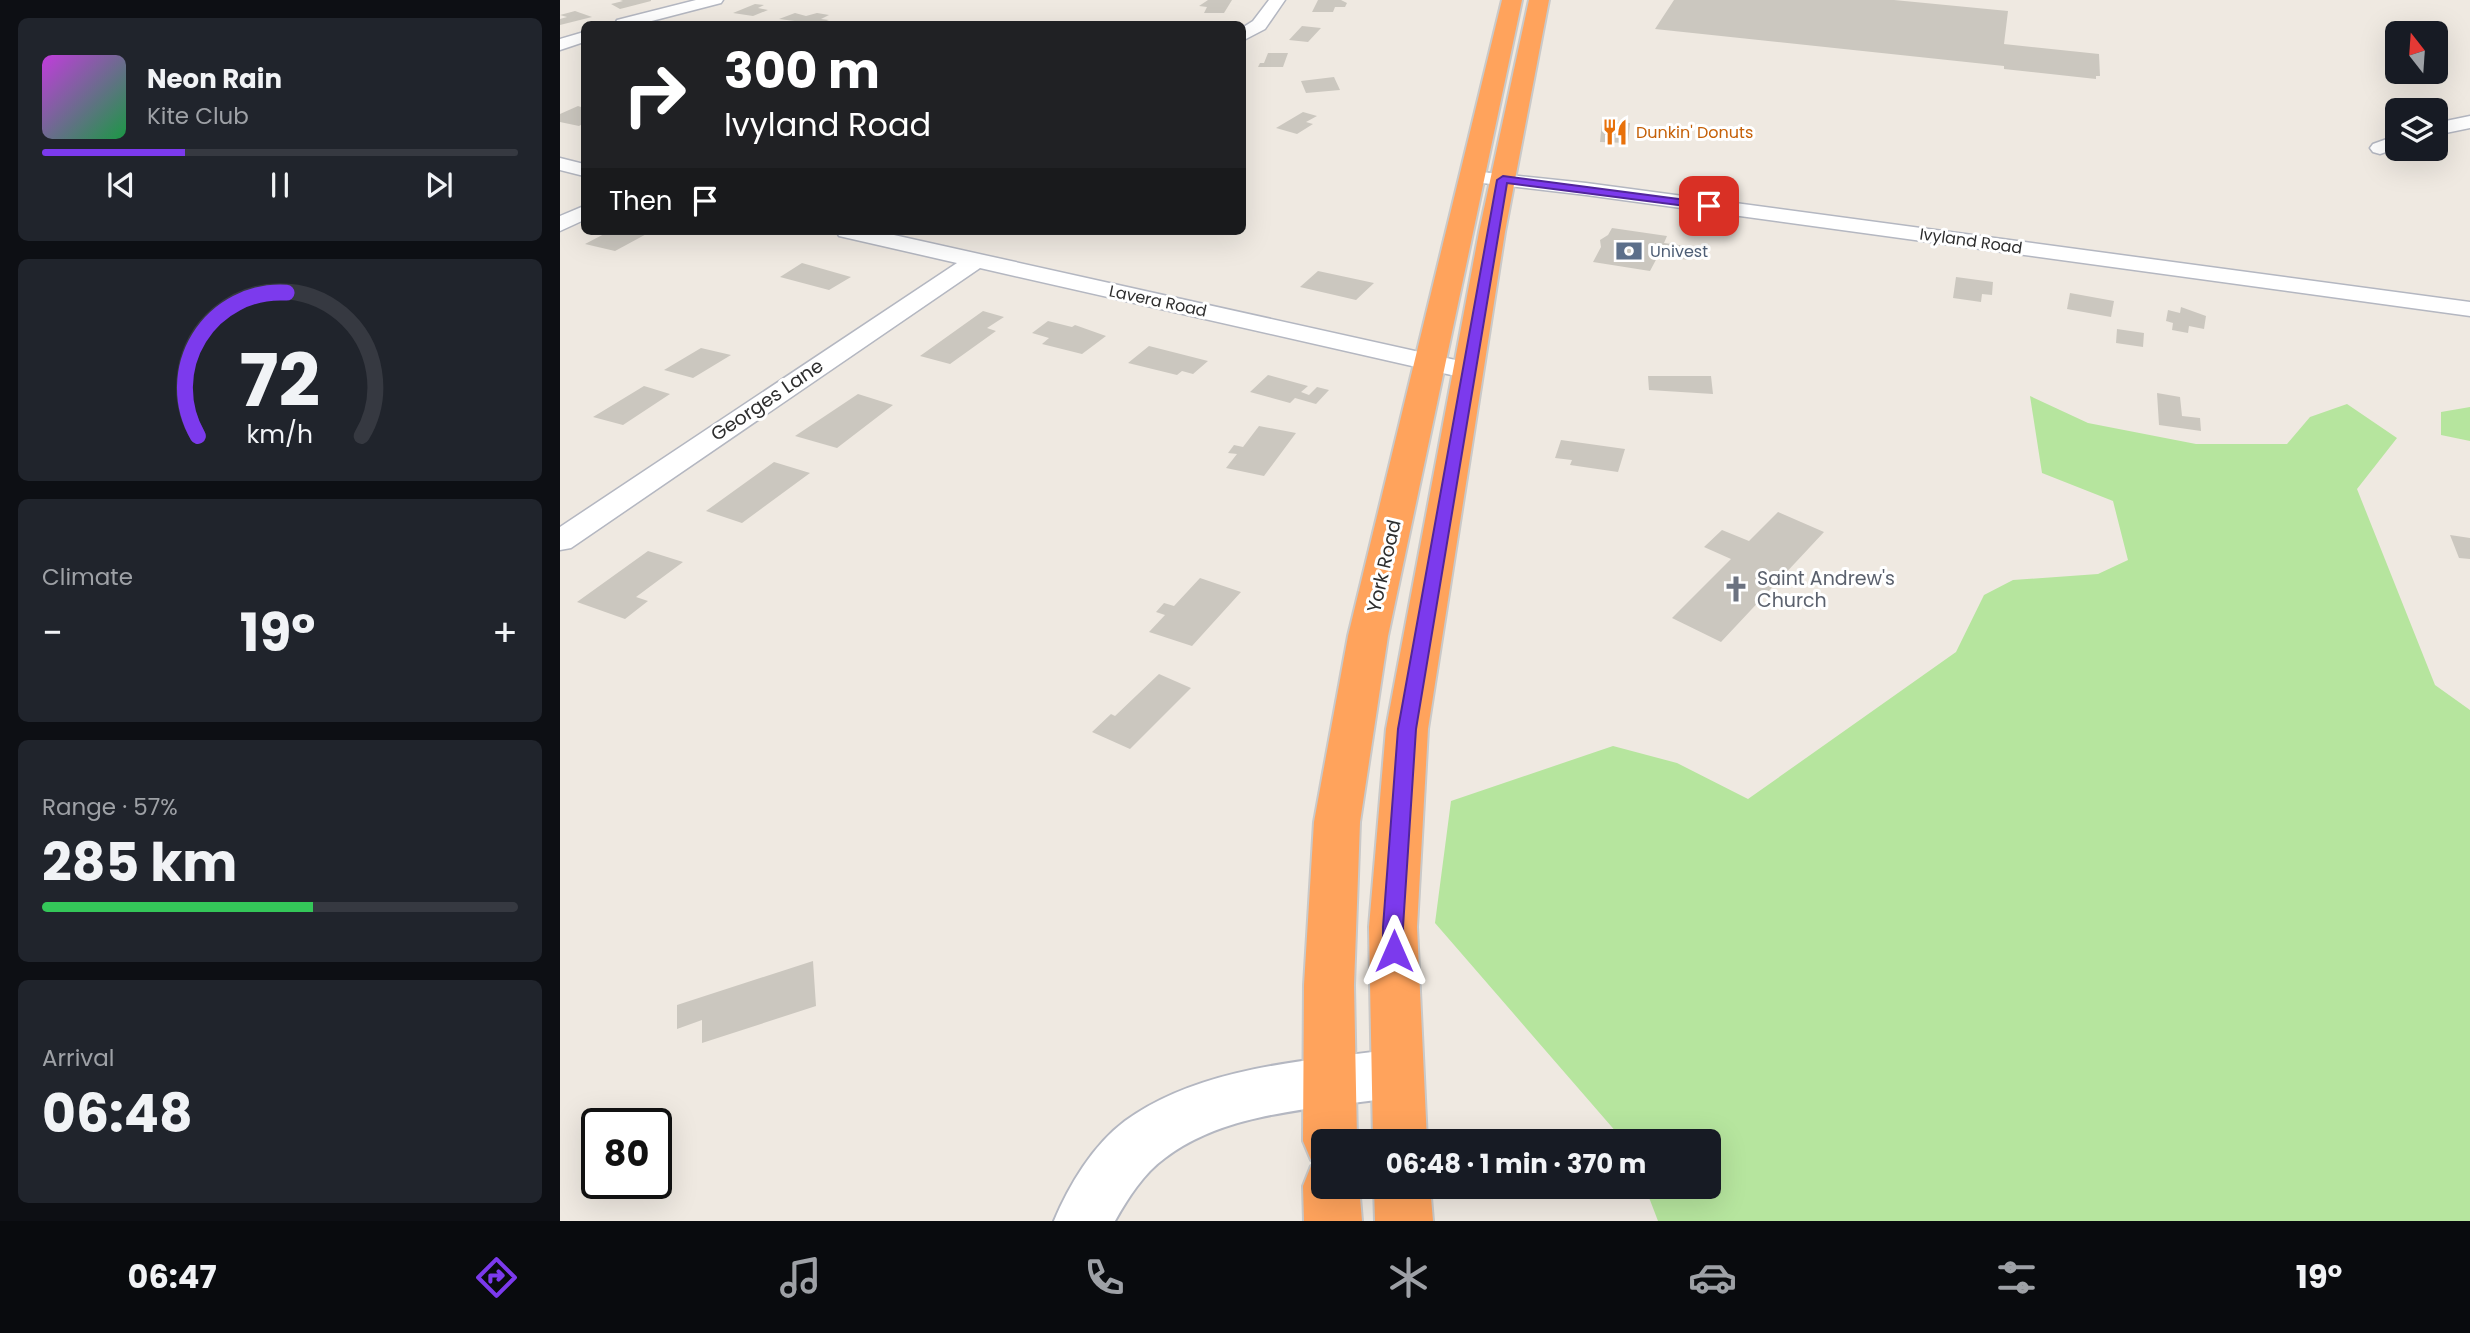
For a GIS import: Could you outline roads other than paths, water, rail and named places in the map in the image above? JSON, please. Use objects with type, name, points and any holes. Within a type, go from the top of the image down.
[{"type":"highway","name":"York Road","points":[[1399,1129],[1393,927],[1407,729],[1469,371],[1487,178],[1512,0]]},
{"type":"highway","name":"York Road","points":[[1330,1129],[1329,985],[1337,822],[1368,636],[1429,363],[1539,0]]},
{"type":"highway","points":[[1332,1199],[1333,1221]]},
{"type":"highway","points":[[1403,1199],[1404,1221]]},
{"type":"street","points":[[634,21],[715,0]]},
{"type":"street","points":[[1246,33],[1259,25],[1277,0]]},
{"type":"street","points":[[662,13],[682,21]]},
{"type":"street","points":[[560,45],[581,38]]},
{"type":"street","points":[[2448,127],[2470,122]]},
{"type":"street","points":[[560,164],[581,169]]},
{"type":"street","name":"Ivyland Road","points":[[1487,178],[2470,309]]},
{"type":"street","points":[[560,224],[581,214]]},
{"type":"street","name":"Lavera Road","points":[[864,235],[1469,371]]},
{"type":"street","name":"Georges Lane","points":[[560,541],[975,261]]},
{"type":"street","points":[[1083,1221],[1112,1172],[1145,1140],[1182,1116],[1223,1102],[1397,1073]]},
{"type":"place","name":"Dunkin' Donuts","points":[[1615,132]]},
{"type":"place","name":"Univest","points":[[1629,251]]},
{"type":"place","name":"Saint Andrew's Church","points":[[1736,589]]}]
